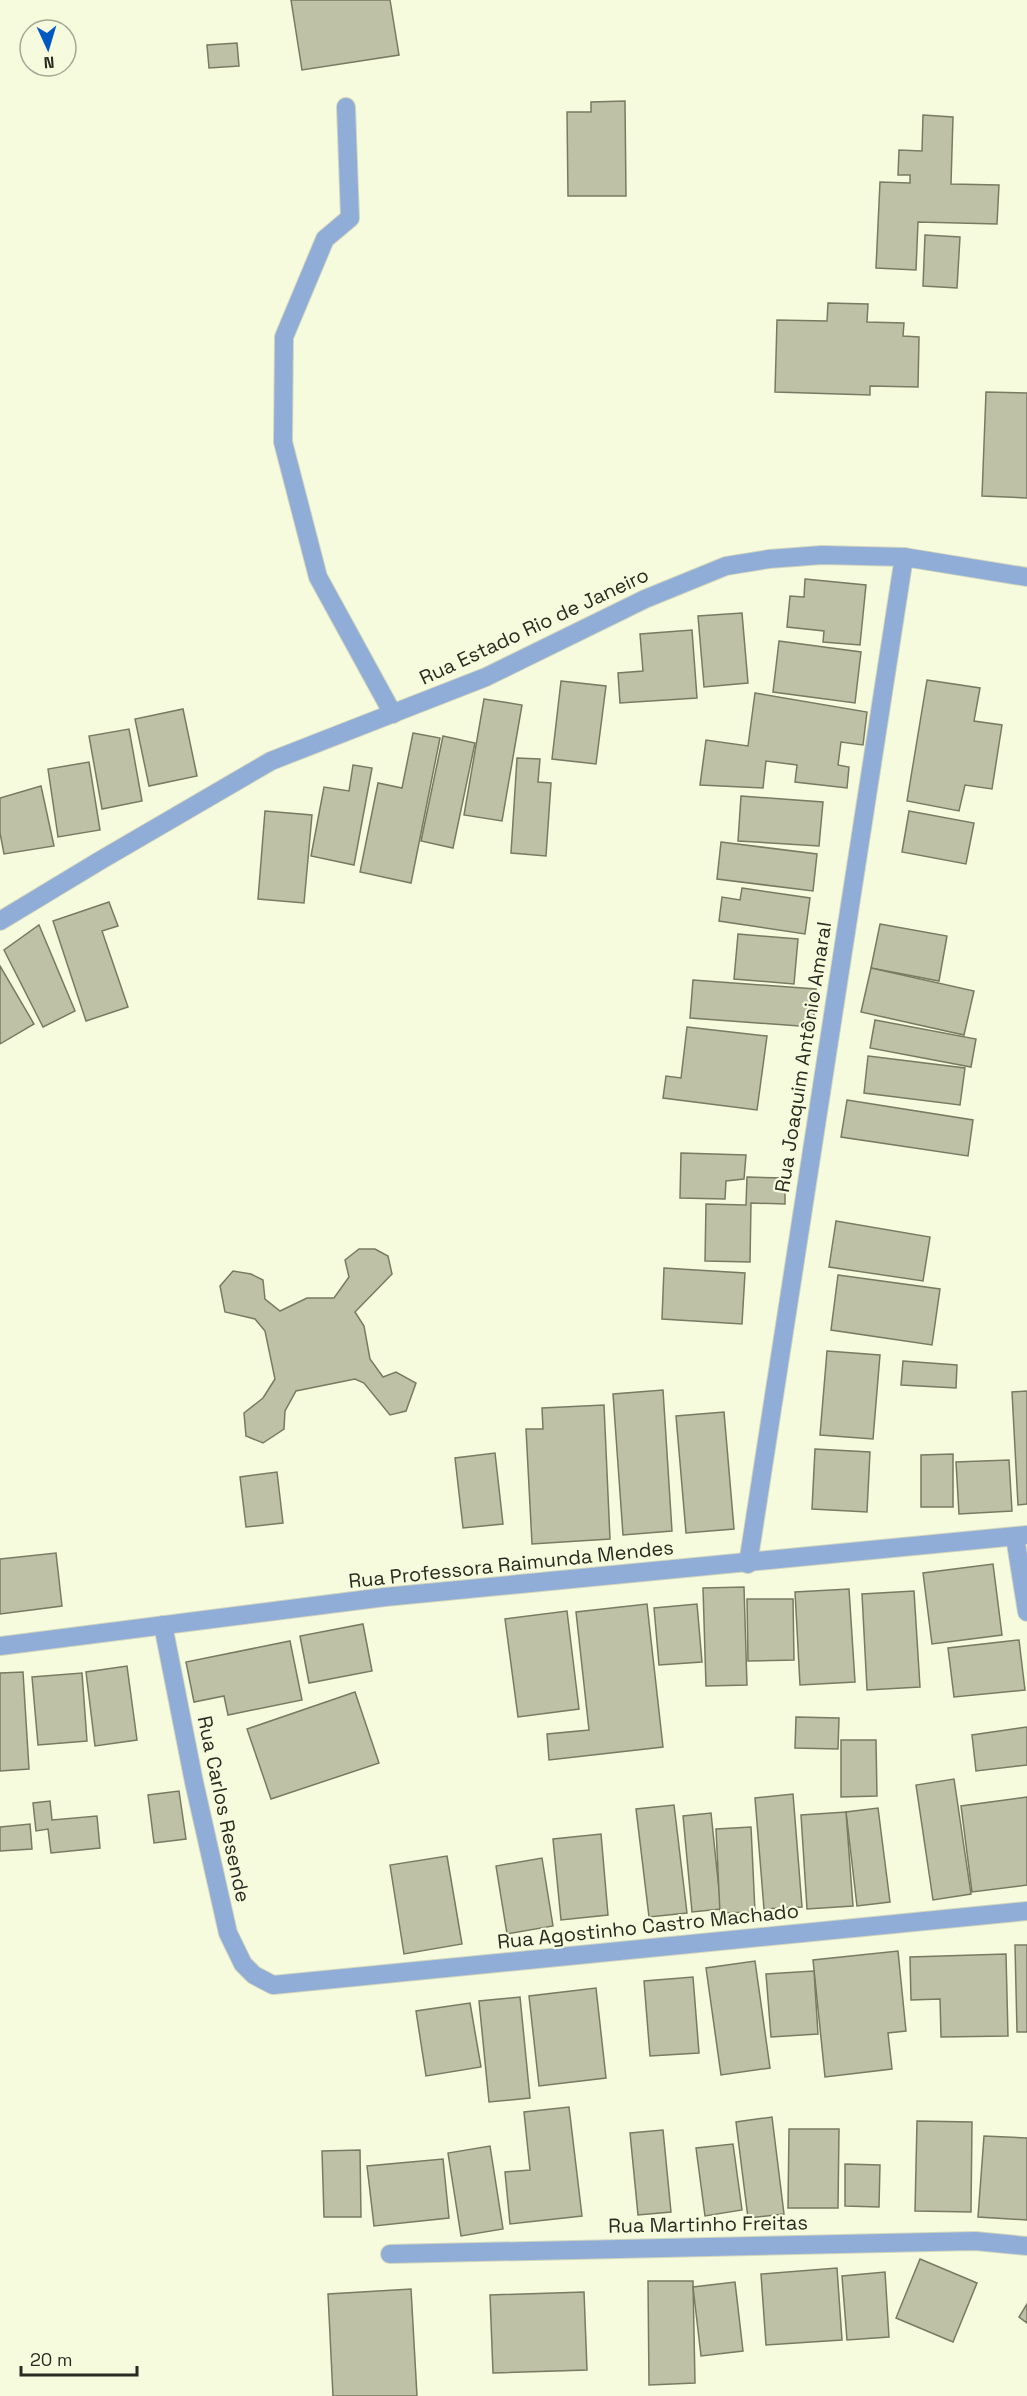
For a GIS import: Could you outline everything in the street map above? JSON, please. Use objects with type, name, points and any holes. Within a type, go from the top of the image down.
[{"type":"street","points":[[346,107],[350,218],[326,239],[284,337],[283,442],[318,577],[393,714]]},
{"type":"street","name":"Rua Estado Rio de Janeiro","points":[[0,921],[271,761],[486,677],[645,599],[726,566],[769,559],[822,555],[904,557],[1027,577]]},
{"type":"street","name":"Rua Joaquim Antônio Amaral","points":[[748,1564],[904,557]]},
{"type":"street","points":[[1021,1536],[1027,1612]]},
{"type":"street","name":"Rua Professora Raimunda Mendes","points":[[0,1646],[385,1597],[748,1564],[1021,1536]]},
{"type":"street","name":"Rua Carlos Resende","points":[[163,1625],[194,1782],[228,1933],[243,1964],[264,1983],[273,1985]]},
{"type":"street","name":"Rua Agostinho Castro Machado","points":[[273,1985],[1027,1911]]},
{"type":"street","name":"Rua Martinho Freitas","points":[[390,2254],[975,2241],[1027,2246]]},
{"type":"building","points":[[291,0],[390,0],[399,55],[302,70]]},
{"type":"building","points":[[237,43],[239,66],[209,68],[207,45]]},
{"type":"building","points":[[625,101],[626,196],[568,196],[567,112],[591,112],[591,102]]},
{"type":"building","points":[[923,115],[953,117],[951,184],[999,185],[997,224],[918,222],[916,270],[876,268],[880,182],[910,183],[910,175],[898,175],[899,150],[922,151]]},
{"type":"building","points":[[925,235],[960,237],[957,288],[923,286]]},
{"type":"building","points":[[828,303],[868,304],[867,322],[904,323],[903,336],[919,337],[918,387],[870,386],[870,395],[775,392],[777,320],[827,321]]},
{"type":"building","points":[[986,392],[1027,393],[1027,498],[982,496]]},
{"type":"building","points":[[805,579],[866,585],[860,645],[823,642],[824,631],[787,627],[790,596],[804,597]]},
{"type":"building","points":[[742,613],[748,683],[704,687],[698,616]]},
{"type":"building","points":[[692,630],[697,698],[620,703],[618,673],[643,671],[640,634]]},
{"type":"building","points":[[779,641],[861,652],[855,703],[773,692]]},
{"type":"building","points":[[927,680],[980,688],[974,721],[1002,725],[992,789],[965,785],[959,811],[907,801]]},
{"type":"building","points":[[561,681],[606,686],[596,764],[552,759]]},
{"type":"building","points":[[755,693],[867,712],[863,745],[841,742],[838,765],[849,767],[847,788],[795,782],[797,765],[766,761],[763,788],[700,785],[706,740],[748,746]]},
{"type":"building","points":[[484,699],[522,705],[502,821],[464,815]]},
{"type":"building","points":[[183,709],[197,776],[149,786],[135,719]]},
{"type":"building","points":[[129,729],[142,801],[102,809],[89,736]]},
{"type":"building","points":[[413,733],[440,738],[411,883],[360,872],[378,783],[402,788]]},
{"type":"building","points":[[443,736],[475,743],[453,848],[421,841]]},
{"type":"building","points":[[517,758],[540,759],[538,782],[551,783],[546,856],[511,853]]},
{"type":"building","points":[[89,762],[100,830],[58,837],[48,769]]},
{"type":"building","points":[[353,765],[372,768],[354,865],[311,856],[324,787],[349,791]]},
{"type":"building","points":[[41,786],[54,846],[4,854],[0,833],[0,798]]},
{"type":"building","points":[[741,796],[823,802],[819,846],[738,841]]},
{"type":"building","points":[[265,811],[312,815],[304,903],[258,899]]},
{"type":"building","points":[[909,811],[974,823],[966,864],[902,852]]},
{"type":"building","points":[[721,842],[817,854],[813,891],[717,879]]},
{"type":"building","points":[[742,888],[810,898],[805,934],[719,921],[722,897],[740,900]]},
{"type":"building","points":[[109,902],[118,926],[102,931],[128,1007],[86,1021],[53,921]]},
{"type":"building","points":[[880,924],[947,936],[939,981],[871,968]]},
{"type":"building","points":[[39,925],[75,1011],[43,1027],[4,950]]},
{"type":"building","points":[[738,934],[798,939],[794,984],[734,979]]},
{"type":"building","points":[[0,966],[34,1024],[0,1044]]},
{"type":"building","points":[[871,968],[974,991],[964,1035],[861,1012]]},
{"type":"building","points":[[693,980],[816,989],[813,1027],[690,1018]]},
{"type":"building","points":[[875,1020],[976,1039],[971,1067],[870,1048]]},
{"type":"building","points":[[687,1027],[767,1036],[757,1110],[663,1098],[666,1076],[681,1078]]},
{"type":"building","points":[[868,1056],[965,1068],[960,1105],[864,1093]]},
{"type":"building","points":[[847,1100],[973,1120],[968,1156],[841,1137]]},
{"type":"building","points":[[681,1153],[746,1155],[744,1179],[726,1181],[725,1199],[680,1198]]},
{"type":"building","points":[[747,1177],[785,1178],[785,1204],[751,1203],[750,1262],[705,1261],[706,1204],[746,1205]]},
{"type":"building","points":[[836,1221],[930,1237],[923,1281],[829,1267]]},
{"type":"building","points":[[359,1249],[375,1249],[388,1256],[392,1274],[355,1312],[364,1326],[370,1359],[383,1377],[396,1372],[416,1383],[406,1411],[390,1415],[364,1383],[355,1379],[296,1391],[285,1411],[284,1429],[263,1443],[246,1436],[244,1413],[263,1398],[275,1379],[265,1331],[255,1319],[225,1312],[220,1286],[233,1271],[251,1274],[263,1280],[265,1299],[280,1311],[307,1298],[334,1298],[349,1277],[345,1260]]},
{"type":"building","points":[[664,1268],[745,1273],[742,1324],[662,1319]]},
{"type":"building","points":[[838,1275],[940,1289],[932,1345],[831,1330]]},
{"type":"building","points":[[827,1351],[880,1355],[873,1439],[820,1435]]},
{"type":"building","points":[[903,1361],[957,1365],[956,1388],[901,1385]]},
{"type":"building","points":[[663,1390],[672,1531],[623,1535],[613,1394]]},
{"type":"building","points":[[1027,1391],[1027,1504],[1018,1505],[1012,1392]]},
{"type":"building","points":[[604,1405],[610,1539],[532,1544],[526,1429],[543,1429],[542,1408]]},
{"type":"building","points":[[724,1412],[734,1529],[686,1533],[676,1416]]},
{"type":"building","points":[[815,1449],[870,1452],[867,1512],[812,1509]]},
{"type":"building","points":[[495,1453],[503,1524],[463,1528],[455,1458]]},
{"type":"building","points":[[953,1454],[953,1507],[921,1507],[921,1455]]},
{"type":"building","points":[[1009,1460],[1012,1511],[959,1514],[956,1462]]},
{"type":"building","points":[[277,1472],[283,1523],[246,1527],[240,1477]]},
{"type":"building","points":[[56,1553],[62,1606],[0,1614],[0,1559]]},
{"type":"building","points":[[993,1564],[1002,1635],[932,1644],[923,1573]]},
{"type":"building","points":[[744,1587],[747,1685],[706,1686],[703,1588]]},
{"type":"building","points":[[849,1589],[855,1682],[800,1685],[795,1592]]},
{"type":"building","points":[[914,1591],[920,1687],[867,1690],[862,1594]]},
{"type":"building","points":[[747,1599],[793,1599],[794,1660],[748,1661]]},
{"type":"building","points":[[647,1604],[663,1747],[549,1760],[547,1734],[589,1730],[576,1612]]},
{"type":"building","points":[[697,1604],[702,1662],[659,1665],[654,1608]]},
{"type":"building","points":[[567,1611],[579,1709],[518,1717],[505,1619]]},
{"type":"building","points":[[363,1624],[372,1671],[309,1683],[300,1636]]},
{"type":"building","points":[[1019,1640],[1025,1690],[954,1697],[948,1648]]},
{"type":"building","points":[[290,1641],[302,1700],[228,1715],[224,1696],[194,1702],[186,1662]]},
{"type":"building","points":[[127,1666],[137,1740],[95,1746],[86,1672]]},
{"type":"building","points":[[23,1672],[29,1769],[0,1771],[0,1673]]},
{"type":"building","points":[[82,1673],[87,1741],[38,1745],[32,1677]]},
{"type":"building","points":[[355,1692],[379,1763],[271,1799],[247,1729]]},
{"type":"building","points":[[796,1717],[839,1718],[838,1749],[795,1748]]},
{"type":"building","points":[[1027,1727],[1027,1765],[976,1771],[972,1735]]},
{"type":"building","points":[[841,1740],[876,1740],[877,1796],[841,1797]]},
{"type":"building","points":[[954,1779],[971,1894],[933,1900],[916,1785]]},
{"type":"building","points":[[179,1791],[186,1839],[154,1843],[148,1795]]},
{"type":"building","points":[[793,1794],[802,1907],[764,1909],[755,1798]]},
{"type":"building","points":[[1027,1797],[1027,1885],[972,1892],[961,1806]]},
{"type":"building","points":[[50,1801],[52,1820],[97,1816],[100,1848],[51,1853],[48,1829],[36,1831],[33,1803]]},
{"type":"building","points":[[674,1805],[687,1913],[649,1917],[636,1809]]},
{"type":"building","points":[[878,1808],[890,1902],[857,1906],[846,1812]]},
{"type":"building","points":[[846,1812],[853,1906],[807,1909],[801,1815]]},
{"type":"building","points":[[711,1813],[721,1909],[692,1912],[683,1816]]},
{"type":"building","points":[[30,1824],[32,1849],[0,1851],[0,1827]]},
{"type":"building","points":[[751,1827],[755,1912],[720,1913],[716,1829]]},
{"type":"building","points":[[601,1834],[608,1915],[561,1920],[553,1839]]},
{"type":"building","points":[[447,1856],[462,1944],[404,1954],[390,1865]]},
{"type":"building","points":[[542,1858],[553,1926],[507,1934],[496,1866]]},
{"type":"building","points":[[1015,1945],[1027,1945],[1027,2032],[1017,2032]]},
{"type":"building","points":[[898,1951],[906,2031],[888,2033],[892,2069],[825,2077],[813,1960]]},
{"type":"building","points":[[1006,1954],[1008,2036],[941,2037],[940,1999],[911,2000],[910,1957]]},
{"type":"building","points":[[755,1961],[770,2068],[721,2075],[706,1968]]},
{"type":"building","points":[[814,1971],[818,2034],[771,2037],[766,1974]]},
{"type":"building","points":[[693,1977],[699,2053],[650,2056],[644,1981]]},
{"type":"building","points":[[596,1988],[606,2078],[539,2086],[529,1996]]},
{"type":"building","points":[[520,1997],[530,2098],[489,2102],[479,2001]]},
{"type":"building","points":[[470,2003],[481,2067],[426,2076],[416,2011]]},
{"type":"building","points":[[569,2107],[582,2216],[510,2224],[505,2172],[530,2170],[524,2112]]},
{"type":"building","points":[[772,2117],[784,2214],[748,2218],[736,2122]]},
{"type":"building","points":[[917,2121],[972,2122],[971,2212],[915,2211]]},
{"type":"building","points":[[789,2129],[839,2129],[838,2208],[788,2208]]},
{"type":"building","points":[[663,2130],[671,2212],[638,2215],[630,2133]]},
{"type":"building","points":[[984,2136],[1027,2138],[1027,2220],[978,2217]]},
{"type":"building","points":[[733,2144],[742,2210],[705,2216],[696,2148]]},
{"type":"building","points":[[490,2146],[503,2229],[461,2236],[448,2153]]},
{"type":"building","points":[[360,2150],[361,2217],[324,2217],[322,2151]]},
{"type":"building","points":[[443,2159],[449,2218],[374,2226],[367,2166]]},
{"type":"building","points":[[845,2164],[880,2165],[879,2207],[845,2206]]},
{"type":"building","points":[[920,2259],[977,2283],[953,2342],[896,2318]]},
{"type":"building","points":[[837,2268],[842,2340],[766,2345],[761,2274]]},
{"type":"building","points":[[885,2272],[889,2337],[847,2340],[842,2276]]},
{"type":"building","points":[[648,2281],[693,2281],[695,2383],[649,2385]]},
{"type":"building","points":[[735,2282],[743,2351],[701,2356],[693,2287]]},
{"type":"building","points":[[411,2289],[417,2396],[333,2396],[328,2294]]},
{"type":"building","points":[[584,2292],[587,2370],[493,2373],[490,2295]]},
{"type":"building","points":[[1027,2304],[1027,2323],[1019,2317]]}]
